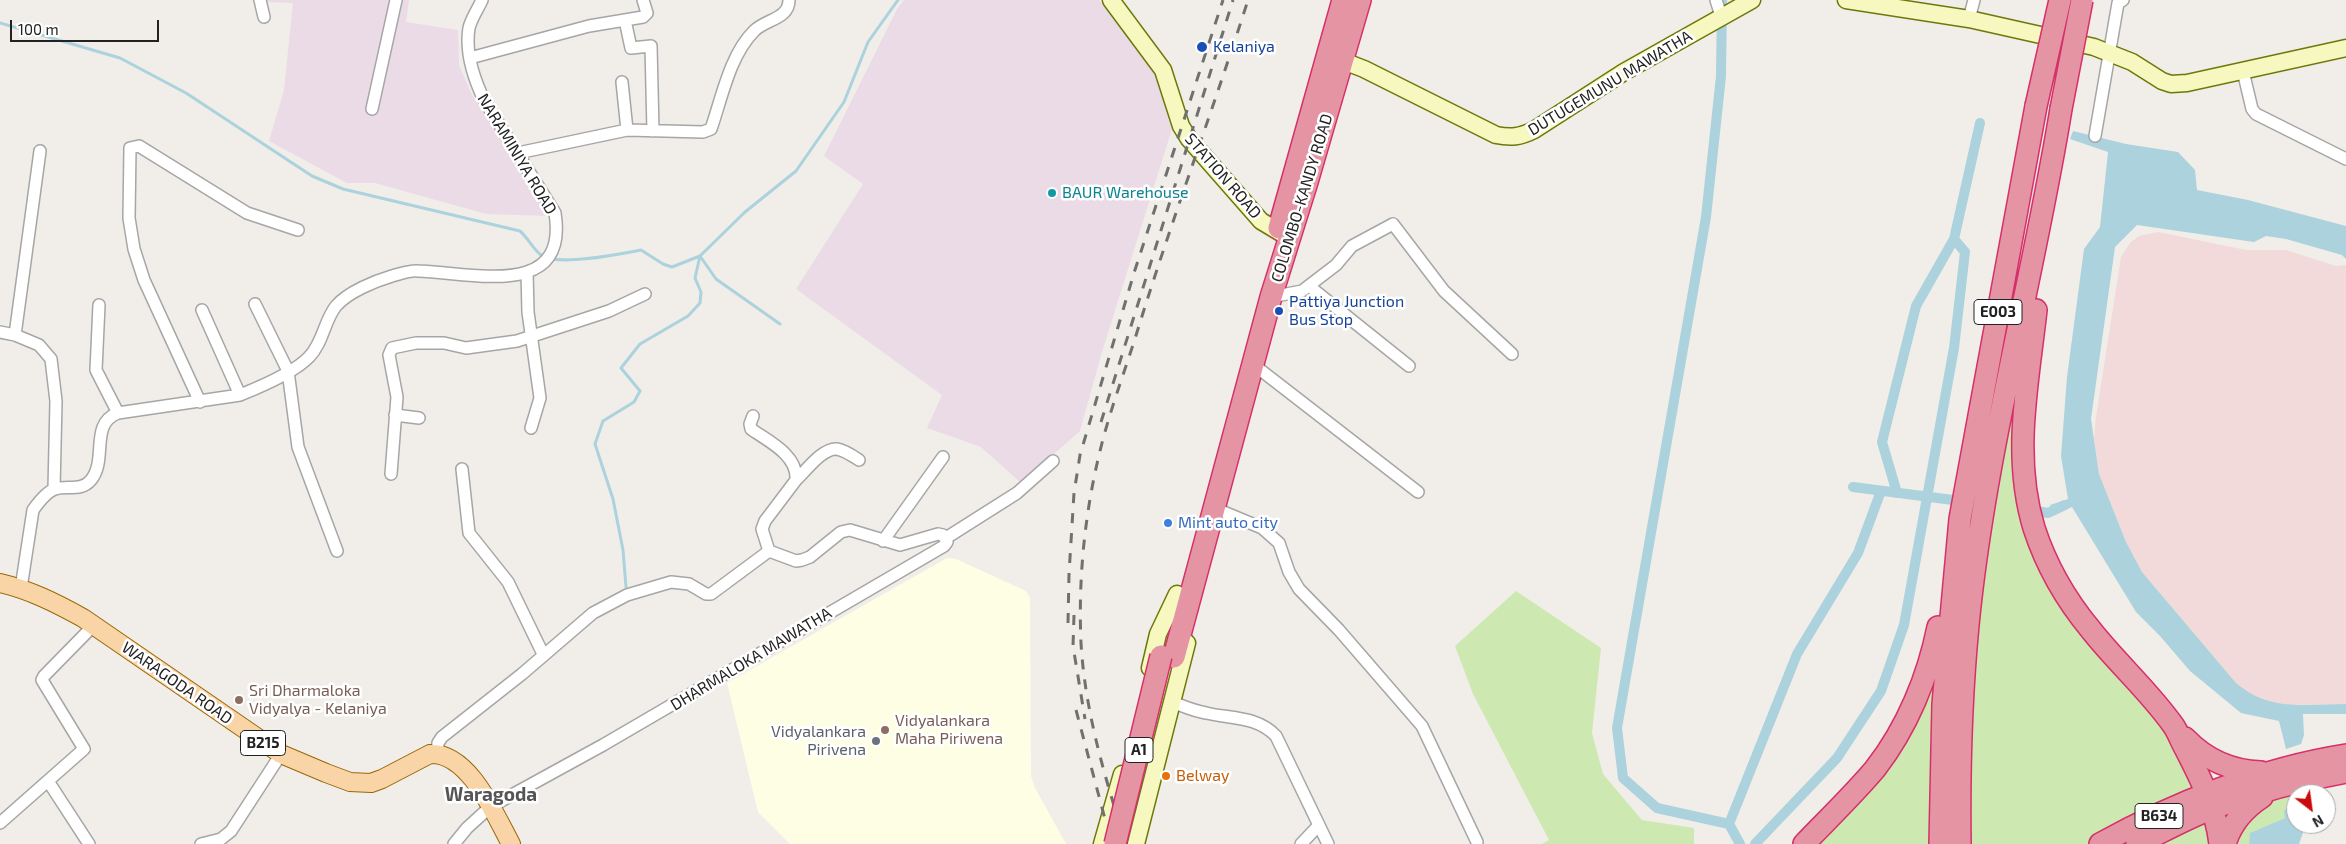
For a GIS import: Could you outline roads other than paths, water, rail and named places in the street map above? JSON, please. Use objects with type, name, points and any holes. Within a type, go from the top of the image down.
[{"type":"highway","name":"COLOMBO-KANDY ROAD","points":[[1336,58],[1343,0]]},
{"type":"highway","name":"COLOMBO-KANDY ROAD","points":[[1183,596],[1284,235],[1336,58],[1360,0]]},
{"type":"highway","name":"E003","points":[[1940,844],[1942,704],[1960,518],[2036,106],[2060,0]]},
{"type":"highway","name":"E003","points":[[1960,844],[1960,749],[1968,625],[1992,465],[2049,180],[2082,0]]},
{"type":"highway","points":[[2049,180],[2022,428],[2023,470],[2026,494],[2034,527],[2047,562],[2072,606],[2091,630],[2158,705],[2174,727],[2198,751],[2213,761],[2239,770],[2280,778]]},
{"type":"highway","name":"COLOMBO-KANDY ROAD","points":[[1183,596],[1214,508],[1254,365],[1284,235]]},
{"type":"highway","points":[[1804,844],[1875,768],[1900,731],[1921,685],[1934,646],[1960,518]]},
{"type":"highway","name":"A1","points":[[1128,844],[1183,596]]},
{"type":"highway","name":"A1","points":[[1115,844],[1168,657]]},
{"type":"highway","points":[[2174,727],[2204,786],[2220,844]]},
{"type":"highway","name":"B634","points":[[2280,778],[2305,762],[2346,756]]},
{"type":"highway","name":"B634","points":[[2106,841],[2209,802],[2280,778],[2346,772]]},
{"type":"highway","points":[[2225,844],[2233,826],[2245,809],[2280,778]]},
{"type":"highway","name":"B634","points":[[2137,844],[2209,802]]},
{"type":"main road","name":"WARAGODA ROAD","points":[[0,583],[21,588],[52,600],[94,625],[281,754],[350,782],[361,784],[382,779],[430,754],[437,754]]},
{"type":"main road","points":[[437,754],[449,758],[468,774],[511,844]]},
{"type":"street","points":[[260,0],[264,17]]},
{"type":"street","points":[[372,110],[396,0]]},
{"type":"street","name":"NARAMINIYA ROAD","points":[[118,413],[240,395],[288,371],[309,357],[336,307],[348,296],[379,281],[416,270],[470,277],[507,276],[527,272],[544,265],[551,252],[556,235],[555,213],[484,100],[476,84],[470,58],[469,27],[482,0]]},
{"type":"street","points":[[470,58],[589,26],[646,15],[643,0]]},
{"type":"street","points":[[518,153],[627,130],[703,132],[711,129],[734,63],[746,41],[754,31],[766,22],[785,14],[789,6],[789,0]]},
{"type":"street","name":"STATION ROAD","points":[[1111,0],[1163,70],[1181,126],[1189,139],[1261,221],[1284,235]]},
{"type":"street","points":[[1716,0],[1721,16]]},
{"type":"street","points":[[1846,0],[1969,19],[2094,47],[2132,62],[2162,81],[2171,84],[2187,83],[2346,48]]},
{"type":"street","points":[[1969,19],[1974,0]]},
{"type":"street","points":[[2095,136],[2120,1]]},
{"type":"street","name":"DUTUGEMUNU MAWATHA","points":[[1336,58],[1480,128],[1496,135],[1512,138],[1523,136],[1534,130],[1624,72],[1749,2]]},
{"type":"street","points":[[625,20],[630,48],[651,46],[653,131]]},
{"type":"street","points":[[2243,71],[2252,109],[2256,114],[2346,159]]},
{"type":"street","points":[[622,82],[627,130]]},
{"type":"street","points":[[200,402],[144,280],[134,248],[129,218],[130,148],[139,146],[246,213],[298,230]]},
{"type":"street","points":[[15,335],[40,151]]},
{"type":"street","points":[[1271,297],[1302,291],[1336,264],[1352,246],[1393,224],[1444,291],[1512,354]]},
{"type":"street","points":[[527,272],[528,312],[540,398],[530,428]]},
{"type":"street","points":[[1309,286],[1409,366]]},
{"type":"street","points":[[391,474],[397,397],[389,355],[392,348],[426,343],[444,343],[466,348],[532,338],[609,311],[645,294]]},
{"type":"street","points":[[255,304],[288,371],[298,446],[337,550]]},
{"type":"street","points":[[21,588],[33,510],[54,489],[80,487],[90,481],[96,471],[103,422],[109,416],[118,413],[96,370],[99,305]]},
{"type":"street","points":[[202,310],[240,395]]},
{"type":"street","points":[[0,332],[15,335],[39,345],[51,359],[56,401],[54,489]]},
{"type":"street","points":[[1254,365],[1418,492]]},
{"type":"street","points":[[395,415],[420,418]]},
{"type":"street","points":[[753,416],[750,424],[751,428],[783,451],[796,469],[796,480]]},
{"type":"street","points":[[769,551],[762,529],[765,521],[796,480],[820,457],[834,450],[839,449],[859,460]]},
{"type":"street","points":[[883,541],[943,457]]},
{"type":"street","name":"DHARMALOKA MAWATHA","points":[[454,844],[467,828],[490,807],[603,746],[944,546],[946,538],[1017,493],[1054,461]]},
{"type":"street","points":[[462,469],[469,533],[508,582],[543,654]]},
{"type":"street","points":[[1214,508],[1262,528],[1278,543],[1289,572],[1299,590],[1339,630],[1366,664],[1422,726],[1477,842]]},
{"type":"street","points":[[769,551],[796,561],[802,560],[810,557],[842,532],[850,530],[900,545],[938,534],[946,538]]},
{"type":"street","points":[[437,754],[438,743],[442,737],[593,613],[627,595],[671,582],[689,584],[706,594],[711,594],[769,551]]},
{"type":"street","points":[[1136,844],[1188,638],[1183,596]]},
{"type":"street","points":[[1102,844],[1130,747],[1158,634],[1183,596]]},
{"type":"street","points":[[0,823],[84,749],[42,680],[94,625]]},
{"type":"street","points":[[1172,702],[1204,713],[1256,721],[1268,728],[1276,736],[1328,844]]},
{"type":"street","points":[[1130,747],[1160,754]]},
{"type":"street","points":[[201,844],[221,839],[231,831],[281,754]]},
{"type":"street","points":[[48,781],[89,844]]},
{"type":"street","points":[[1301,844],[1318,825]]},
{"type":"water","points":[[2073,131],[2126,144],[2178,152],[2195,170],[2197,190],[2248,200],[2346,226],[2346,259],[2342,255],[2286,239],[2266,236],[2254,242],[2137,225],[2115,247],[2091,419],[2099,474],[2126,542],[2142,572],[2236,683],[2262,699],[2275,702],[2302,705],[2346,704],[2346,714],[2303,714],[2304,735],[2301,744],[2286,749],[2279,721],[2241,713],[2190,671],[2160,636],[2136,612],[2072,507],[2054,514],[2050,505],[2068,499],[2061,456],[2067,377],[2084,249],[2100,227],[2108,152],[2070,139]]},
{"type":"water","points":[[2286,809],[2286,834],[2303,834],[2299,844],[2249,844],[2250,833],[2285,818],[2284,810]]},
{"type":"waterway","points":[[0,23],[120,58],[186,93],[312,176],[343,189],[520,231],[538,253],[549,258],[574,260],[641,250],[663,264],[672,267],[700,256],[745,212],[796,171],[844,102],[868,42],[898,0]]},
{"type":"waterway","points":[[1722,0],[1721,76],[1706,217],[1617,728],[1623,778],[1657,808],[1729,824],[1740,844]]},
{"type":"waterway","points":[[1897,493],[1882,442],[1916,306],[1954,239],[1980,123]]},
{"type":"waterway","points":[[1755,844],[1837,758],[1881,691],[1904,625],[1954,348],[1965,252],[1954,239]]},
{"type":"waterway","points":[[700,256],[716,279],[780,324]]},
{"type":"waterway","points":[[626,587],[623,550],[613,499],[595,444],[603,421],[634,402],[640,391],[621,368],[640,344],[688,316],[700,303],[701,292],[695,278],[700,256]]},
{"type":"waterway","points":[[1853,487],[1953,500]]},
{"type":"waterway","points":[[1729,824],[1797,654],[1858,553],[1881,491]]},
{"type":"waterway","points":[[2037,511],[2048,513],[2065,505]]},
{"type":"railway","points":[[1068,623],[1074,493],[1080,455],[1134,273],[1223,0]]},
{"type":"railway","points":[[1101,422],[1233,0]]},
{"type":"railway","points":[[1126,844],[1097,745],[1083,669],[1080,618],[1087,520],[1095,471],[1109,417],[1248,0]]},
{"type":"railway","points":[[1074,615],[1073,646],[1085,719]]},
{"type":"railway","points":[[1076,710],[1105,819]]},
{"type":"place","name":"Kelaniya","points":[[1202,47]]},
{"type":"place","name":"BAUR Warehouse","points":[[1052,193]]},
{"type":"place","name":"Pattiya Junction Bus Stop","points":[[1279,311]]},
{"type":"place","name":"Mint auto city","points":[[1168,523]]},
{"type":"place","name":"Sri Dharmaloka Vidyalya - Kelaniya","points":[[239,700]]},
{"type":"place","name":"Vidyalankara Maha Piriwena","points":[[885,730]]},
{"type":"place","name":"Vidyalankara Pirivena","points":[[876,741]]},
{"type":"place","name":"Belway","points":[[1166,776]]},
{"type":"district","name":"Waragoda","points":[[491,795]]}]
